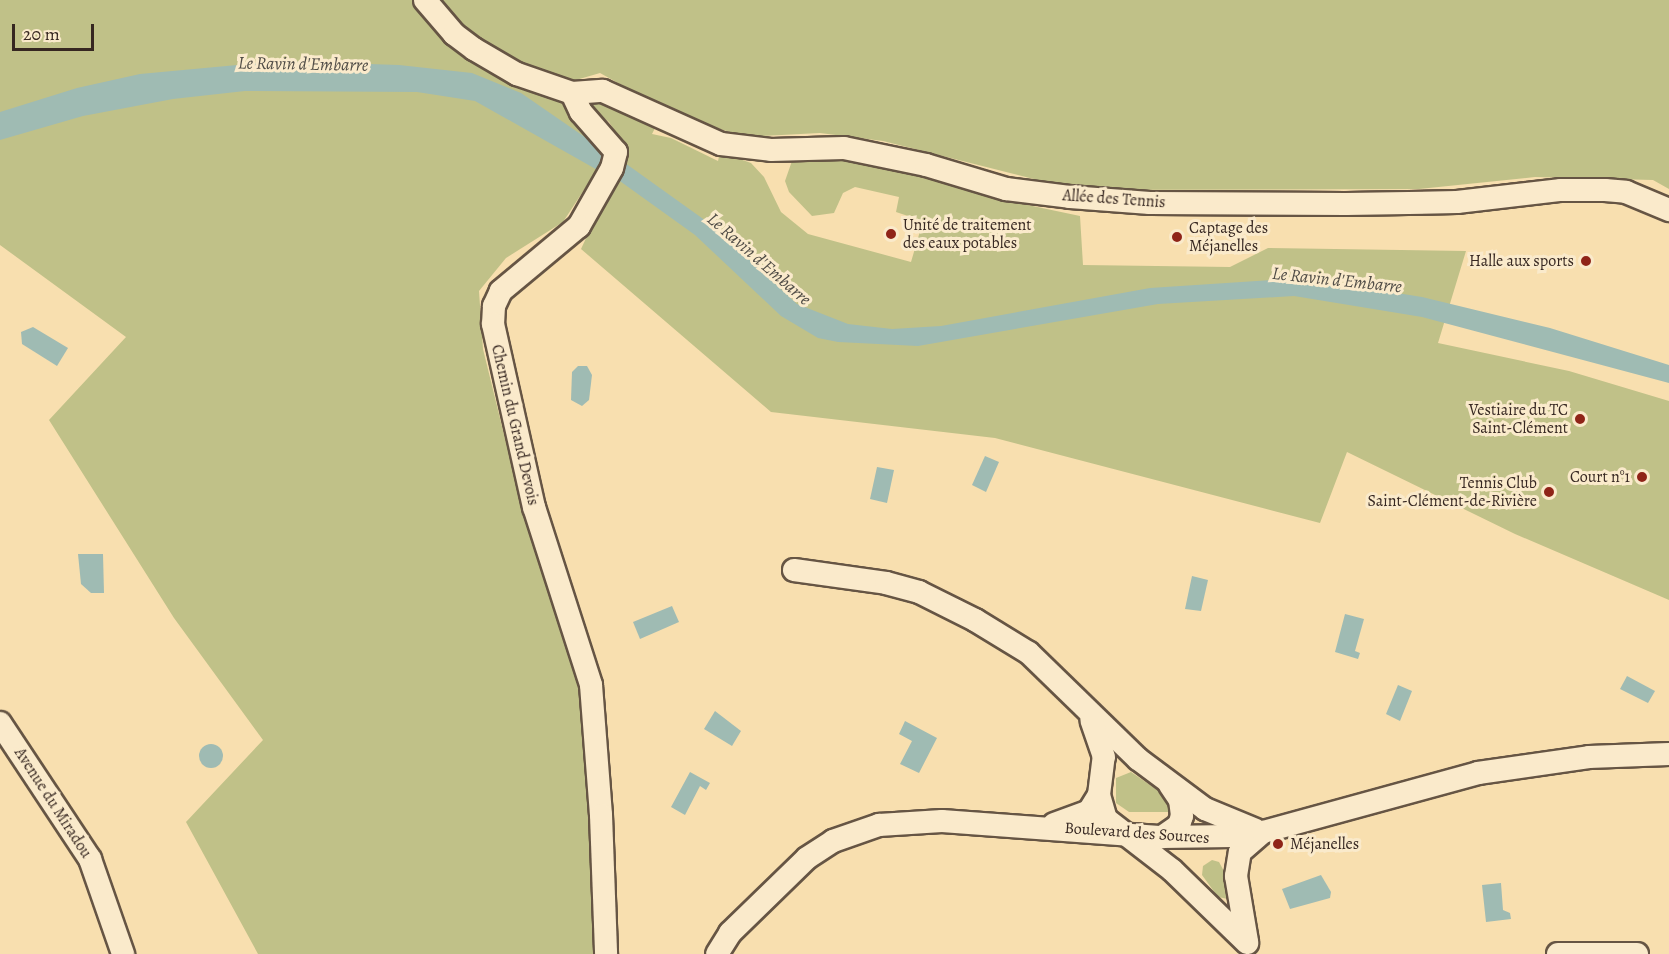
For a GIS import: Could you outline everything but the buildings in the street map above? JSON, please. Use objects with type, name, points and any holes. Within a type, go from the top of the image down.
[{"type":"street","points":[[425,0],[454,34],[474,48],[516,74],[572,93]]},
{"type":"street","name":"Allée des Tennis","points":[[572,93],[603,92],[721,144],[771,150],[844,148],[926,165],[1006,189],[1070,197],[1150,202],[1346,204],[1457,202],[1561,190],[1605,190],[1626,192],[1669,210]]},
{"type":"street","name":"Chemin du Grand Devois","points":[[572,93],[581,112],[616,152],[612,168],[579,226],[501,291],[494,306],[493,324],[534,507],[591,685],[601,804],[606,954]]},
{"type":"street","points":[[794,570],[886,583],[946,605],[1029,653],[1120,744],[1205,808],[1263,832],[1240,852],[1236,876],[1249,949]]},
{"type":"street","points":[[1086,710],[1104,757],[1099,795],[1106,819],[1127,834],[1199,897],[1249,949]]},
{"type":"street","name":"Avenue du Miradou","points":[[0,723],[90,859],[123,954]]},
{"type":"street","name":"Boulevard des Sources","points":[[717,954],[730,933],[784,878],[833,841],[879,825],[942,821],[1207,839],[1263,832],[1478,773],[1589,757],[1669,754]]},
{"type":"street","points":[[1158,773],[1174,789],[1182,806],[1179,825],[1162,837]]},
{"type":"street","points":[[1046,827],[1089,811],[1099,795]]},
{"type":"street","points":[[1199,897],[1179,860],[1186,848],[1207,839]]},
{"type":"street","points":[[1558,954],[1637,954]]},
{"type":"green space","points":[[0,0],[1669,0],[1669,189],[1653,180],[1535,177],[1419,189],[1077,190],[883,141],[820,133],[745,137],[674,114],[600,73],[576,80],[565,101],[608,153],[563,222],[506,258],[479,291],[483,349],[525,520],[586,705],[596,954],[258,954],[186,822],[263,740],[174,618],[49,420],[126,337],[0,245]]},
{"type":"green space","points":[[593,97],[655,128],[652,134],[671,138],[718,161],[720,152],[751,163],[764,177],[781,212],[808,234],[911,262],[923,221],[896,212],[899,197],[855,187],[843,193],[834,213],[812,216],[789,192],[785,181],[793,158],[836,158],[922,175],[999,199],[1080,216],[1083,265],[1230,267],[1268,248],[1466,251],[1438,343],[1569,371],[1669,401],[1669,600],[1515,534],[1347,452],[1320,523],[995,438],[771,412],[581,249],[627,150],[609,122],[587,105]]},
{"type":"green space","points":[[1131,772],[1169,798],[1169,812],[1129,812],[1116,803],[1116,778]]},
{"type":"green space","points":[[1212,860],[1219,862],[1225,873],[1228,899],[1218,897],[1202,875],[1203,866]]},
{"type":"water","name":"Le Ravin d'Embarre","points":[[279,61],[399,65],[472,73],[521,93],[608,153],[601,172],[475,101],[417,92],[245,91],[173,99],[83,116],[0,140],[0,112],[77,88],[140,74]]},
{"type":"water","points":[[625,163],[713,226],[797,304],[848,324],[892,329],[941,326],[1150,288],[1303,278],[1422,297],[1550,328],[1669,365],[1669,383],[1422,317],[1294,296],[1158,304],[918,346],[838,342],[818,338],[781,316],[695,235],[617,179]]},
{"type":"water","points":[[33,327],[68,348],[57,366],[22,344],[21,332]]},
{"type":"water","points":[[578,366],[587,366],[592,375],[589,400],[582,406],[571,400],[572,372]]},
{"type":"water","points":[[985,456],[999,462],[986,492],[972,485]]},
{"type":"water","points":[[877,467],[894,470],[887,503],[870,499]]},
{"type":"water","points":[[78,554],[103,554],[104,593],[91,593],[81,584]]},
{"type":"water","points":[[1192,576],[1208,580],[1201,611],[1185,609]]},
{"type":"water","points":[[672,606],[679,622],[640,639],[633,622]]},
{"type":"water","points":[[1345,614],[1364,619],[1355,651],[1360,653],[1358,659],[1335,652]]},
{"type":"water","points":[[1627,676],[1655,691],[1648,703],[1620,689]]},
{"type":"water","points":[[1398,685],[1412,691],[1400,721],[1386,714]]},
{"type":"water","points":[[715,711],[741,731],[732,746],[704,729]]},
{"type":"water","points":[[905,721],[937,738],[919,773],[900,764],[912,741],[899,734]]},
{"type":"water","points":[[211,744],[219,748],[223,756],[219,764],[211,768],[203,764],[199,756],[203,748]]},
{"type":"water","points":[[690,772],[710,783],[706,790],[700,786],[685,815],[671,807]]},
{"type":"water","points":[[1321,875],[1331,892],[1330,898],[1290,909],[1282,889]]},
{"type":"water","points":[[1501,883],[1503,910],[1510,913],[1511,919],[1486,922],[1482,885]]},
{"type":"place","name":"Unité de traitement des eaux potables","points":[[891,234]]},
{"type":"place","name":"Captage des Méjanelles","points":[[1177,237]]},
{"type":"place","name":"Halle aux sports","points":[[1586,261]]},
{"type":"place","name":"Vestiaire du TC Saint-Clément","points":[[1580,419]]},
{"type":"place","name":"Court n°1","points":[[1642,477]]},
{"type":"place","name":"Tennis Club Saint-Clément-de-Rivière","points":[[1549,492]]},
{"type":"place","name":"Méjanelles","points":[[1278,844]]}]
